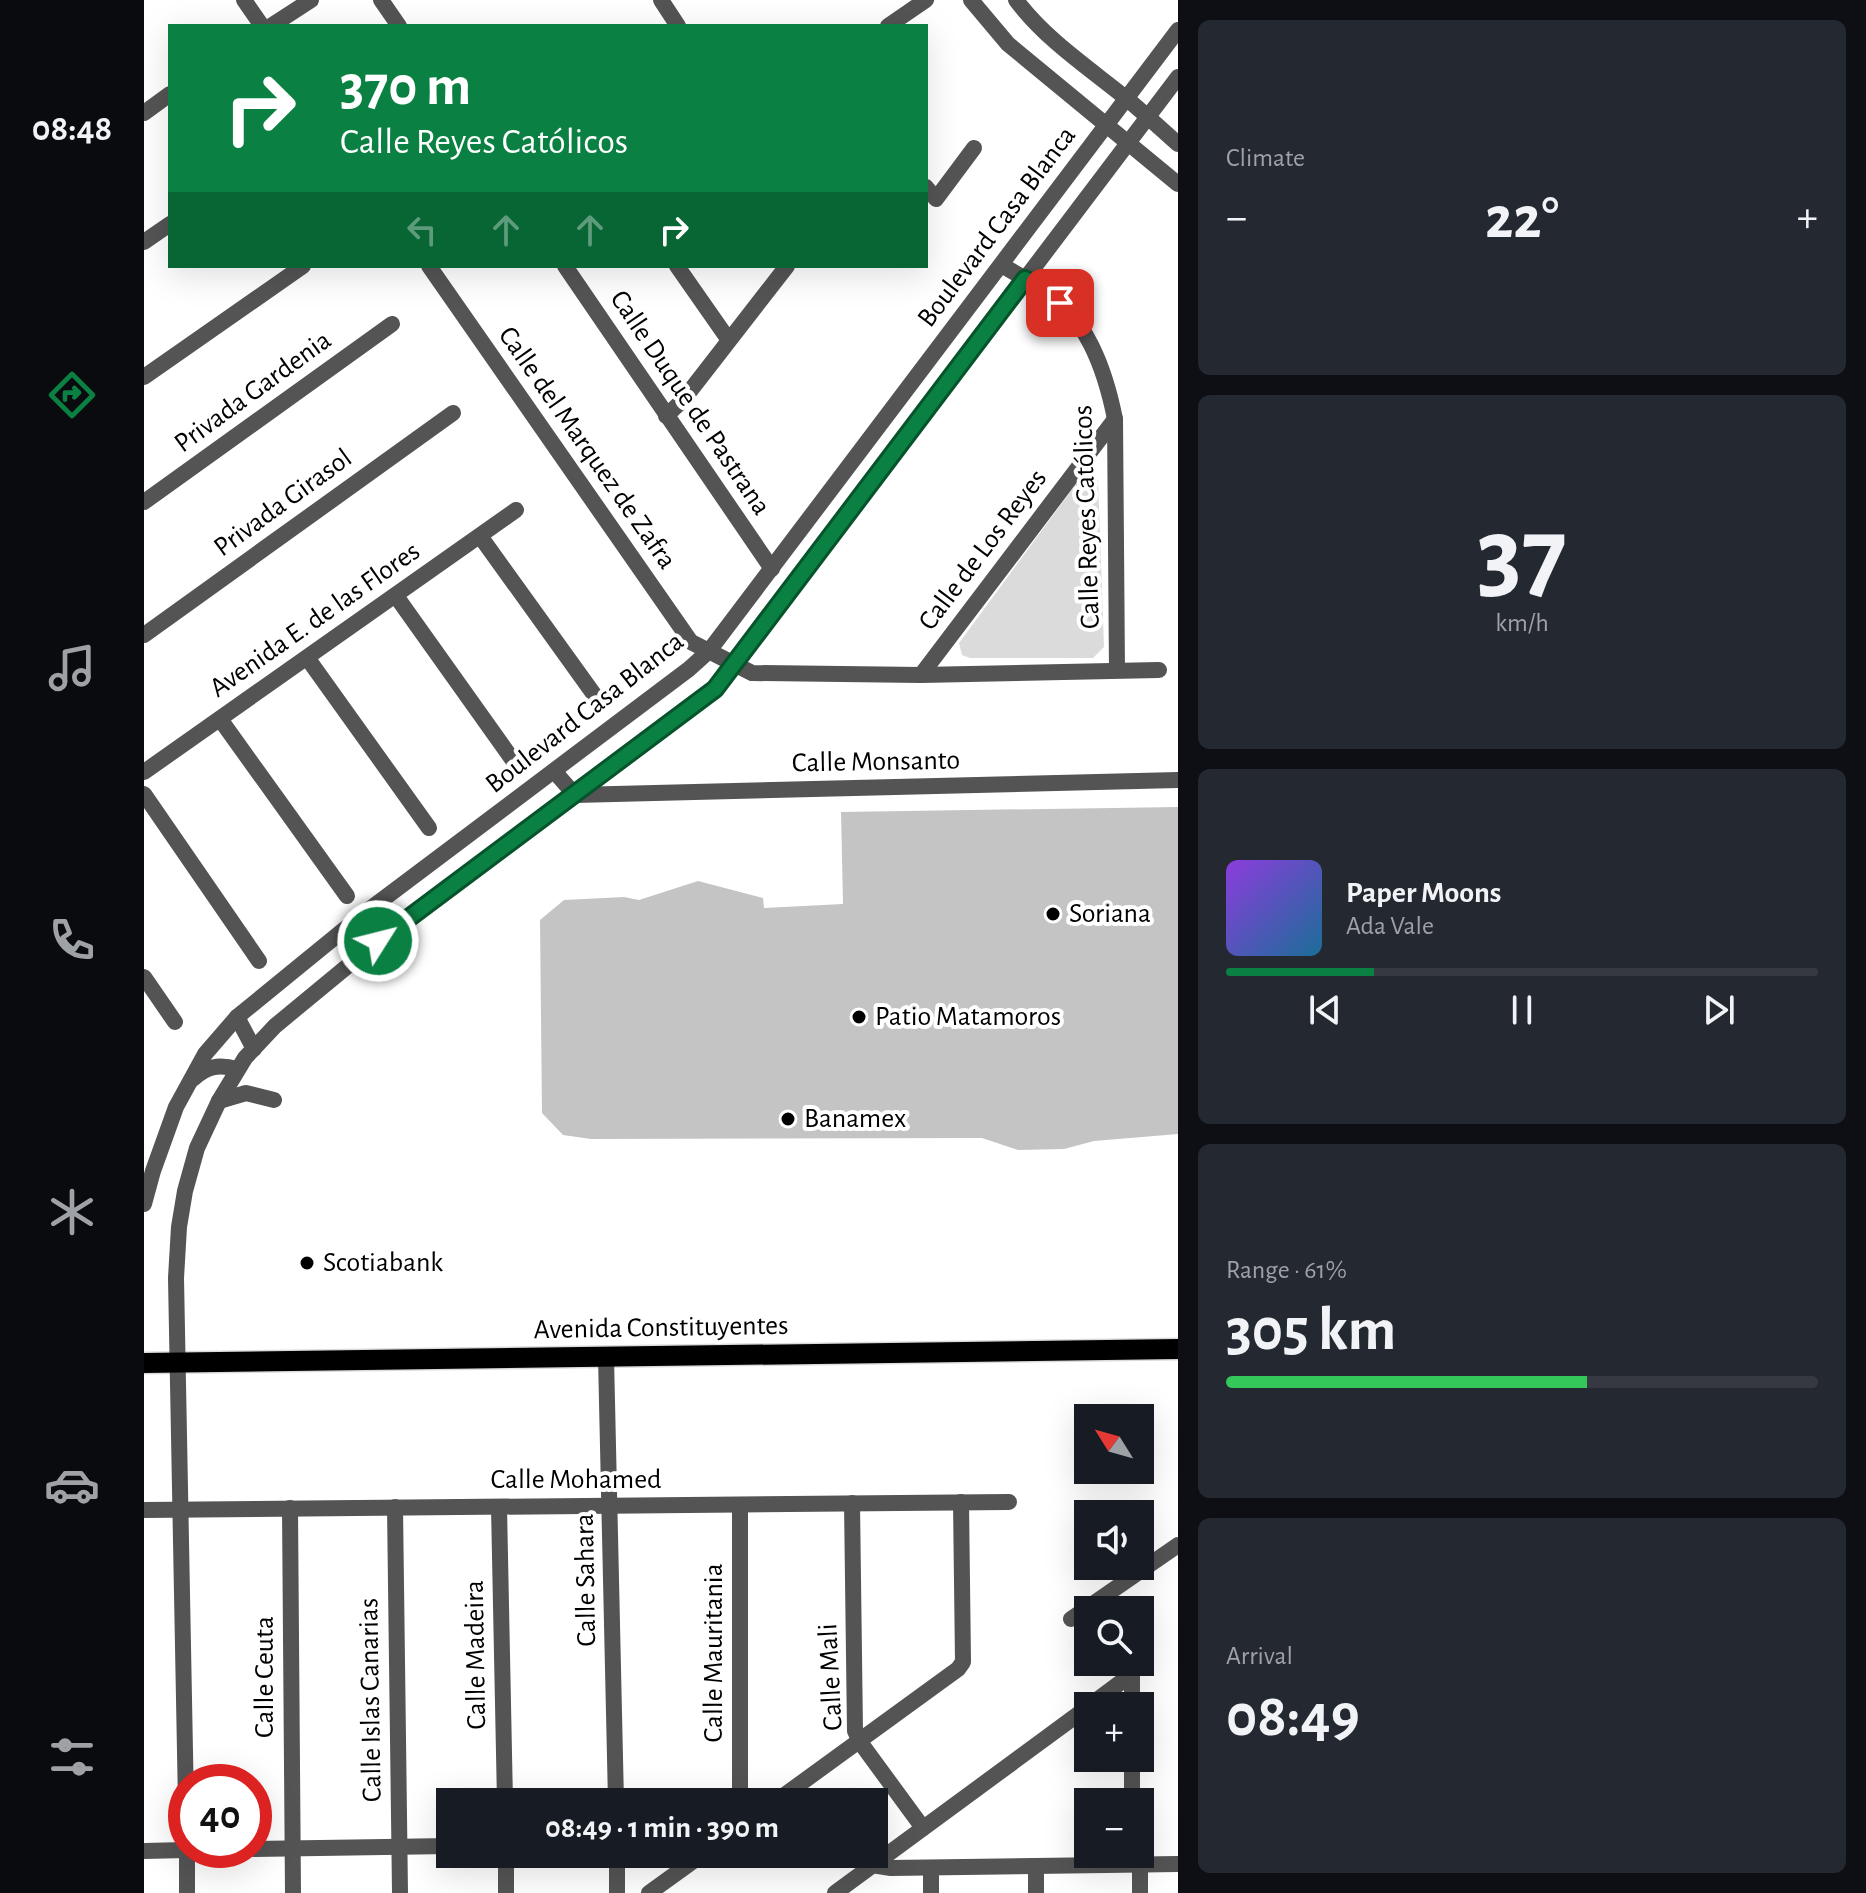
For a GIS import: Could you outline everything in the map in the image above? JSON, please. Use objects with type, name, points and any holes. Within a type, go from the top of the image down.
[{"type":"main road","name":"Avenida Constituyentes","points":[[144,1363],[1178,1349]]},
{"type":"street","points":[[244,0],[261,24]]},
{"type":"street","points":[[274,24],[311,0]]},
{"type":"street","points":[[381,0],[398,24]]},
{"type":"street","points":[[661,0],[677,24]]},
{"type":"street","points":[[891,24],[926,0]]},
{"type":"street","points":[[971,0],[1008,44],[1178,184]]},
{"type":"street","points":[[1016,0],[1065,51],[1178,144]]},
{"type":"street","name":"Boulevard Casa Blanca","points":[[144,1204],[165,1134],[188,1082],[211,1047],[237,1017],[362,915],[709,651],[1178,30]]},
{"type":"street","name":"Boulevard Casa Blanca","points":[[185,1764],[176,1278],[181,1215],[197,1148],[237,1069],[294,1008],[378,941],[715,689],[1178,77]]},
{"type":"street","points":[[144,113],[168,95]]},
{"type":"street","points":[[928,189],[936,199],[974,148]]},
{"type":"street","points":[[144,242],[168,225]]},
{"type":"street","name":"Calle Reyes Católicos","points":[[1002,265],[1040,287],[1060,303],[1099,357],[1115,419],[1117,670]]},
{"type":"street","points":[[144,377],[300,268]]},
{"type":"street","name":"Calle del Marquez de Zafra","points":[[430,268],[691,642],[709,651]]},
{"type":"street","name":"Calle Duque de Pastrana","points":[[566,268],[772,569]]},
{"type":"street","points":[[678,268],[728,339]]},
{"type":"street","points":[[666,416],[683,400],[785,268]]},
{"type":"street","name":"Privada Gardenia","points":[[144,502],[392,324]]},
{"type":"street","name":"Privada Girasol","points":[[144,635],[453,413]]},
{"type":"street","name":"Calle de Los Reyes","points":[[921,675],[1115,419]]},
{"type":"street","name":"Avenida E. de las Flores","points":[[144,772],[516,510]]},
{"type":"street","points":[[809,519],[830,537]]},
{"type":"street","points":[[480,536],[598,700]]},
{"type":"street","points":[[396,596],[517,766]]},
{"type":"street","name":"Calle Reyes Católicos","points":[[709,651],[752,673],[921,675],[1159,670]]},
{"type":"street","points":[[308,659],[429,828]]},
{"type":"street","points":[[220,719],[347,896]]},
{"type":"street","points":[[554,771],[575,795]]},
{"type":"street","name":"Calle Monsanto","points":[[575,795],[1178,780]]},
{"type":"street","points":[[144,794],[259,961]]},
{"type":"street","points":[[144,977],[175,1022]]},
{"type":"street","points":[[237,1017],[254,1049]]},
{"type":"street","points":[[188,1082],[213,1066],[237,1069]]},
{"type":"street","points":[[219,1101],[246,1093],[274,1100]]},
{"type":"street","name":"Calle Sahara","points":[[606,1357],[616,1788]]},
{"type":"street","points":[[795,1788],[958,1669],[963,1662],[961,1502]]},
{"type":"street","name":"Calle Mohamed","points":[[144,1510],[1009,1502]]},
{"type":"street","name":"Calle Mali","points":[[852,1503],[855,1731],[923,1828]]},
{"type":"street","name":"Calle Mauritania","points":[[740,1505],[740,1788]]},
{"type":"street","name":"Calle Islas Canarias","points":[[395,1507],[400,1893]]},
{"type":"street","name":"Calle Madeira","points":[[499,1507],[505,1788]]},
{"type":"street","name":"Calle Ceuta","points":[[290,1508],[293,1893]]},
{"type":"street","points":[[1071,1619],[1178,1545]]},
{"type":"street","points":[[1104,1692],[1123,1676]]},
{"type":"street","points":[[888,1853],[1074,1716]]},
{"type":"street","points":[[272,1849],[436,1846]]},
{"type":"street","points":[[144,1851],[168,1850]]},
{"type":"street","points":[[1154,1861],[1178,1864]]},
{"type":"street","points":[[888,1868],[1074,1863]]},
{"type":"street","points":[[1036,1866],[1036,1893]]},
{"type":"street","points":[[186,1868],[187,1893]]},
{"type":"street","points":[[506,1868],[506,1893]]},
{"type":"street","points":[[617,1868],[617,1893]]},
{"type":"street","points":[[649,1893],[684,1868]]},
{"type":"street","points":[[835,1893],[868,1868]]},
{"type":"street","points":[[931,1868],[931,1893]]},
{"type":"street","points":[[1137,1868],[1140,1893]]},
{"type":"shaded area","points":[[1092,475],[1098,479],[1104,647],[1093,658],[970,658],[962,655],[959,643],[1076,484],[1085,476]]},
{"type":"building","name":"Patio Matamoros","points":[[1178,807],[1178,1134],[1094,1141],[1064,1149],[1018,1150],[982,1138],[591,1139],[563,1135],[542,1113],[540,920],[564,900],[624,897],[639,900],[698,881],[763,898],[764,908],[843,904],[841,812]]},
{"type":"place","name":"Soriana","points":[[1053,914]]},
{"type":"place","name":"Patio Matamoros","points":[[859,1017]]},
{"type":"place","name":"Banamex","points":[[788,1119]]},
{"type":"place","name":"Scotiabank","points":[[307,1263]]},
{"type":"route","points":[[378,941],[715,689],[1025,279],[1060,303]]}]
